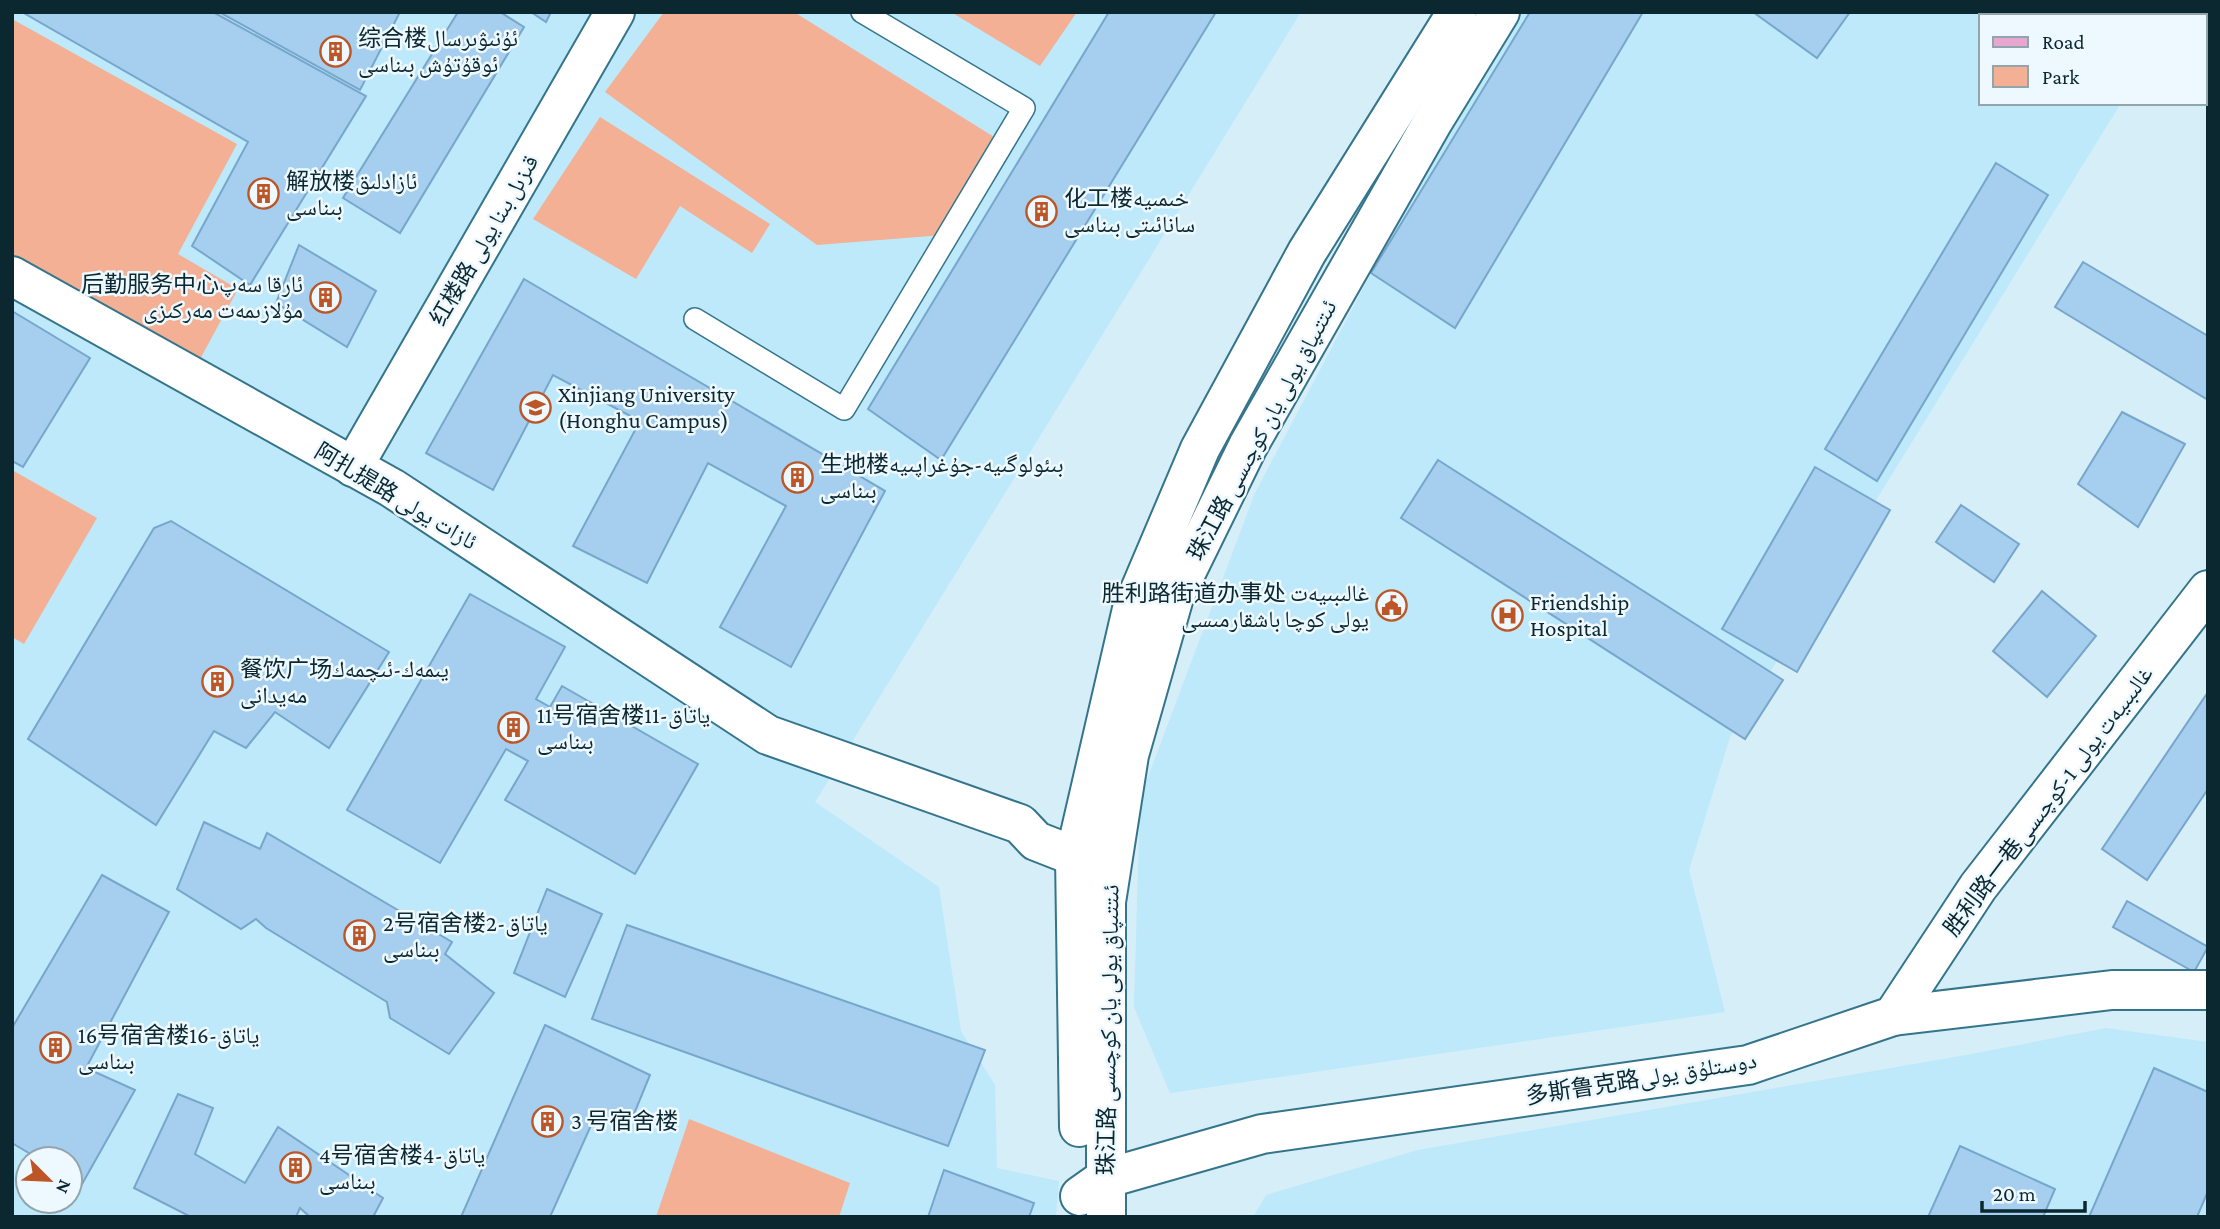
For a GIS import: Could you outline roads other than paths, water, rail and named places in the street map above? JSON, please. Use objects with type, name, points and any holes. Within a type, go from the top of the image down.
[{"type":"street","name":"红楼路 قىزىل بىنا يولى","points":[[353,467],[615,12]]},
{"type":"street","name":"珠江路 ئىتتىپاق يولى يان كوچىسى","points":[[1094,1202],[1078,858],[1132,609],[1200,449],[1307,252],[1457,12]]},
{"type":"street","name":"珠江路 ئىتتىپاق يولى يان كوچىسى","points":[[1094,1202],[1107,902],[1129,755],[1174,597],[1248,446],[1432,123],[1500,12]]},
{"type":"street","name":"阿扎提路 ئازات يولى","points":[[12,276],[392,488],[768,735],[1020,824],[1036,841],[1078,858]]},
{"type":"street","name":"胜利路一巷غالىبىيەت يولى 1-كوچىسى","points":[[1893,1016],[1978,887],[2208,590]]},
{"type":"street","name":"多斯鲁克路دوستلۇق يولى","points":[[1094,1202],[1262,1134],[1748,1065],[1893,1016],[2112,990],[2208,990]]},
{"type":"lane","points":[[695,320],[844,409],[1024,108],[862,12]]},
{"type":"place","name":"综合楼ئۇنىۋىرسال ئوقۇتۇش بىناسى","points":[[335,51]]},
{"type":"place","name":"解放楼ئازادلىق بىناسى","points":[[263,194]]},
{"type":"place","name":"化工楼خىمىيە سانائىتى بىناسى","points":[[1041,211]]},
{"type":"place","name":"后勤服务中心ئارقا سەپ مۇلازىمەت مەركىزى","points":[[326,297]]},
{"type":"place","name":"Xinjiang University (Honghu Campus)","points":[[535,407]]},
{"type":"place","name":"生地楼بىئولوگىيە-جۇغراپىيە بىناسى","points":[[797,477]]},
{"type":"place","name":"胜利路街道办事处 غالىبىيەت يولى كوچا باشقارمىسى","points":[[1392,606]]},
{"type":"place","name":"Friendship Hospital","points":[[1507,615]]},
{"type":"place","name":"餐饮广场يىمەك-ئىچمەك مەيدانى","points":[[217,682]]},
{"type":"place","name":"11号宿舍楼11-ياتاق بىناسى","points":[[514,728]]},
{"type":"place","name":"2号宿舍楼2-ياتاق بىناسى","points":[[360,936]]},
{"type":"place","name":"16号宿舍楼16-ياتاق بىناسى","points":[[55,1048]]},
{"type":"place","name":"3 号宿舍楼","points":[[548,1121]]},
{"type":"place","name":"4号宿舍楼4-ياتاق بىناسى","points":[[296,1168]]}]
